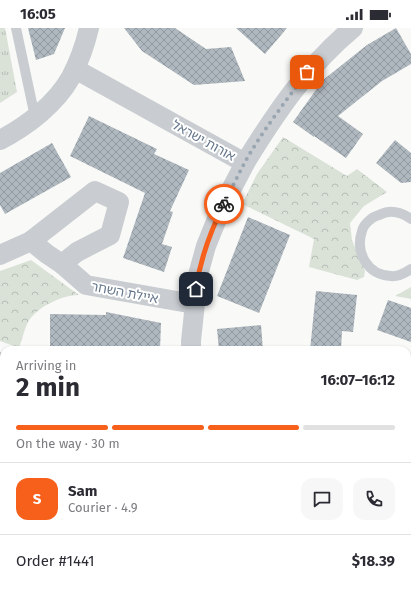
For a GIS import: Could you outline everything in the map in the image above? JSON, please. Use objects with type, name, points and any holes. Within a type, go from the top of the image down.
[{"type":"street","points":[[0,140],[11,135],[35,117],[47,107],[63,89],[71,78],[75,69],[89,28]]},
{"type":"street","points":[[245,163],[307,72],[344,30]]},
{"type":"street","name":"אורות ישראל","points":[[75,69],[245,163],[221,210],[206,246],[198,275],[191,346]]},
{"type":"street","points":[[0,255],[31,241],[95,191],[119,202],[110,235],[77,252],[62,264]]},
{"type":"street","name":"איילת השחר","points":[[31,241],[62,264],[86,285],[194,304]]},
{"type":"lane","points":[[16,28],[35,117]]},
{"type":"lane","points":[[411,219],[405,215],[394,212],[383,213],[370,219],[363,228],[359,239],[360,250],[364,261],[370,268],[380,274],[391,276],[402,275],[411,270]]},
{"type":"green space","points":[[0,28],[5,28],[17,92],[0,103]]},
{"type":"green space","points":[[283,137],[347,176],[357,169],[387,192],[364,206],[350,223],[352,240],[365,271],[364,277],[357,280],[309,267],[314,239],[242,204],[257,174]]},
{"type":"green space","points":[[31,260],[79,295],[65,297],[50,303],[37,311],[25,328],[20,346],[14,346],[0,341],[0,271]]},
{"type":"green space","points":[[411,287],[411,299],[395,296]]},
{"type":"building","points":[[28,28],[65,28],[54,54],[36,60]]},
{"type":"building","points":[[124,28],[175,28],[206,49],[231,47],[245,81],[194,85],[142,51]]},
{"type":"building","points":[[236,28],[287,28],[265,54]]},
{"type":"building","points":[[396,28],[411,54],[411,64],[382,81],[338,116],[363,134],[346,158],[293,122],[323,80],[367,45]]},
{"type":"building","points":[[89,116],[157,149],[154,154],[189,170],[170,211],[173,212],[162,244],[172,247],[164,272],[123,258],[145,193],[70,156]]},
{"type":"building","points":[[395,140],[411,153],[411,182],[401,183],[376,163]]},
{"type":"building","points":[[52,143],[71,177],[5,214],[0,205],[0,173]]},
{"type":"building","points":[[248,217],[290,235],[259,313],[217,296]]},
{"type":"building","points":[[316,291],[357,295],[353,332],[342,331],[341,346],[310,346]]},
{"type":"building","points":[[388,300],[411,308],[411,342],[377,330]]},
{"type":"building","points":[[106,312],[161,323],[160,346],[50,346],[50,314],[106,315]]},
{"type":"building","points":[[261,325],[263,346],[219,346],[217,329]]},
{"type":"way so far","points":[[224,204],[245,163],[258,142],[307,72]]},
{"type":"route","points":[[196,289],[198,275],[206,246],[224,204]]}]
